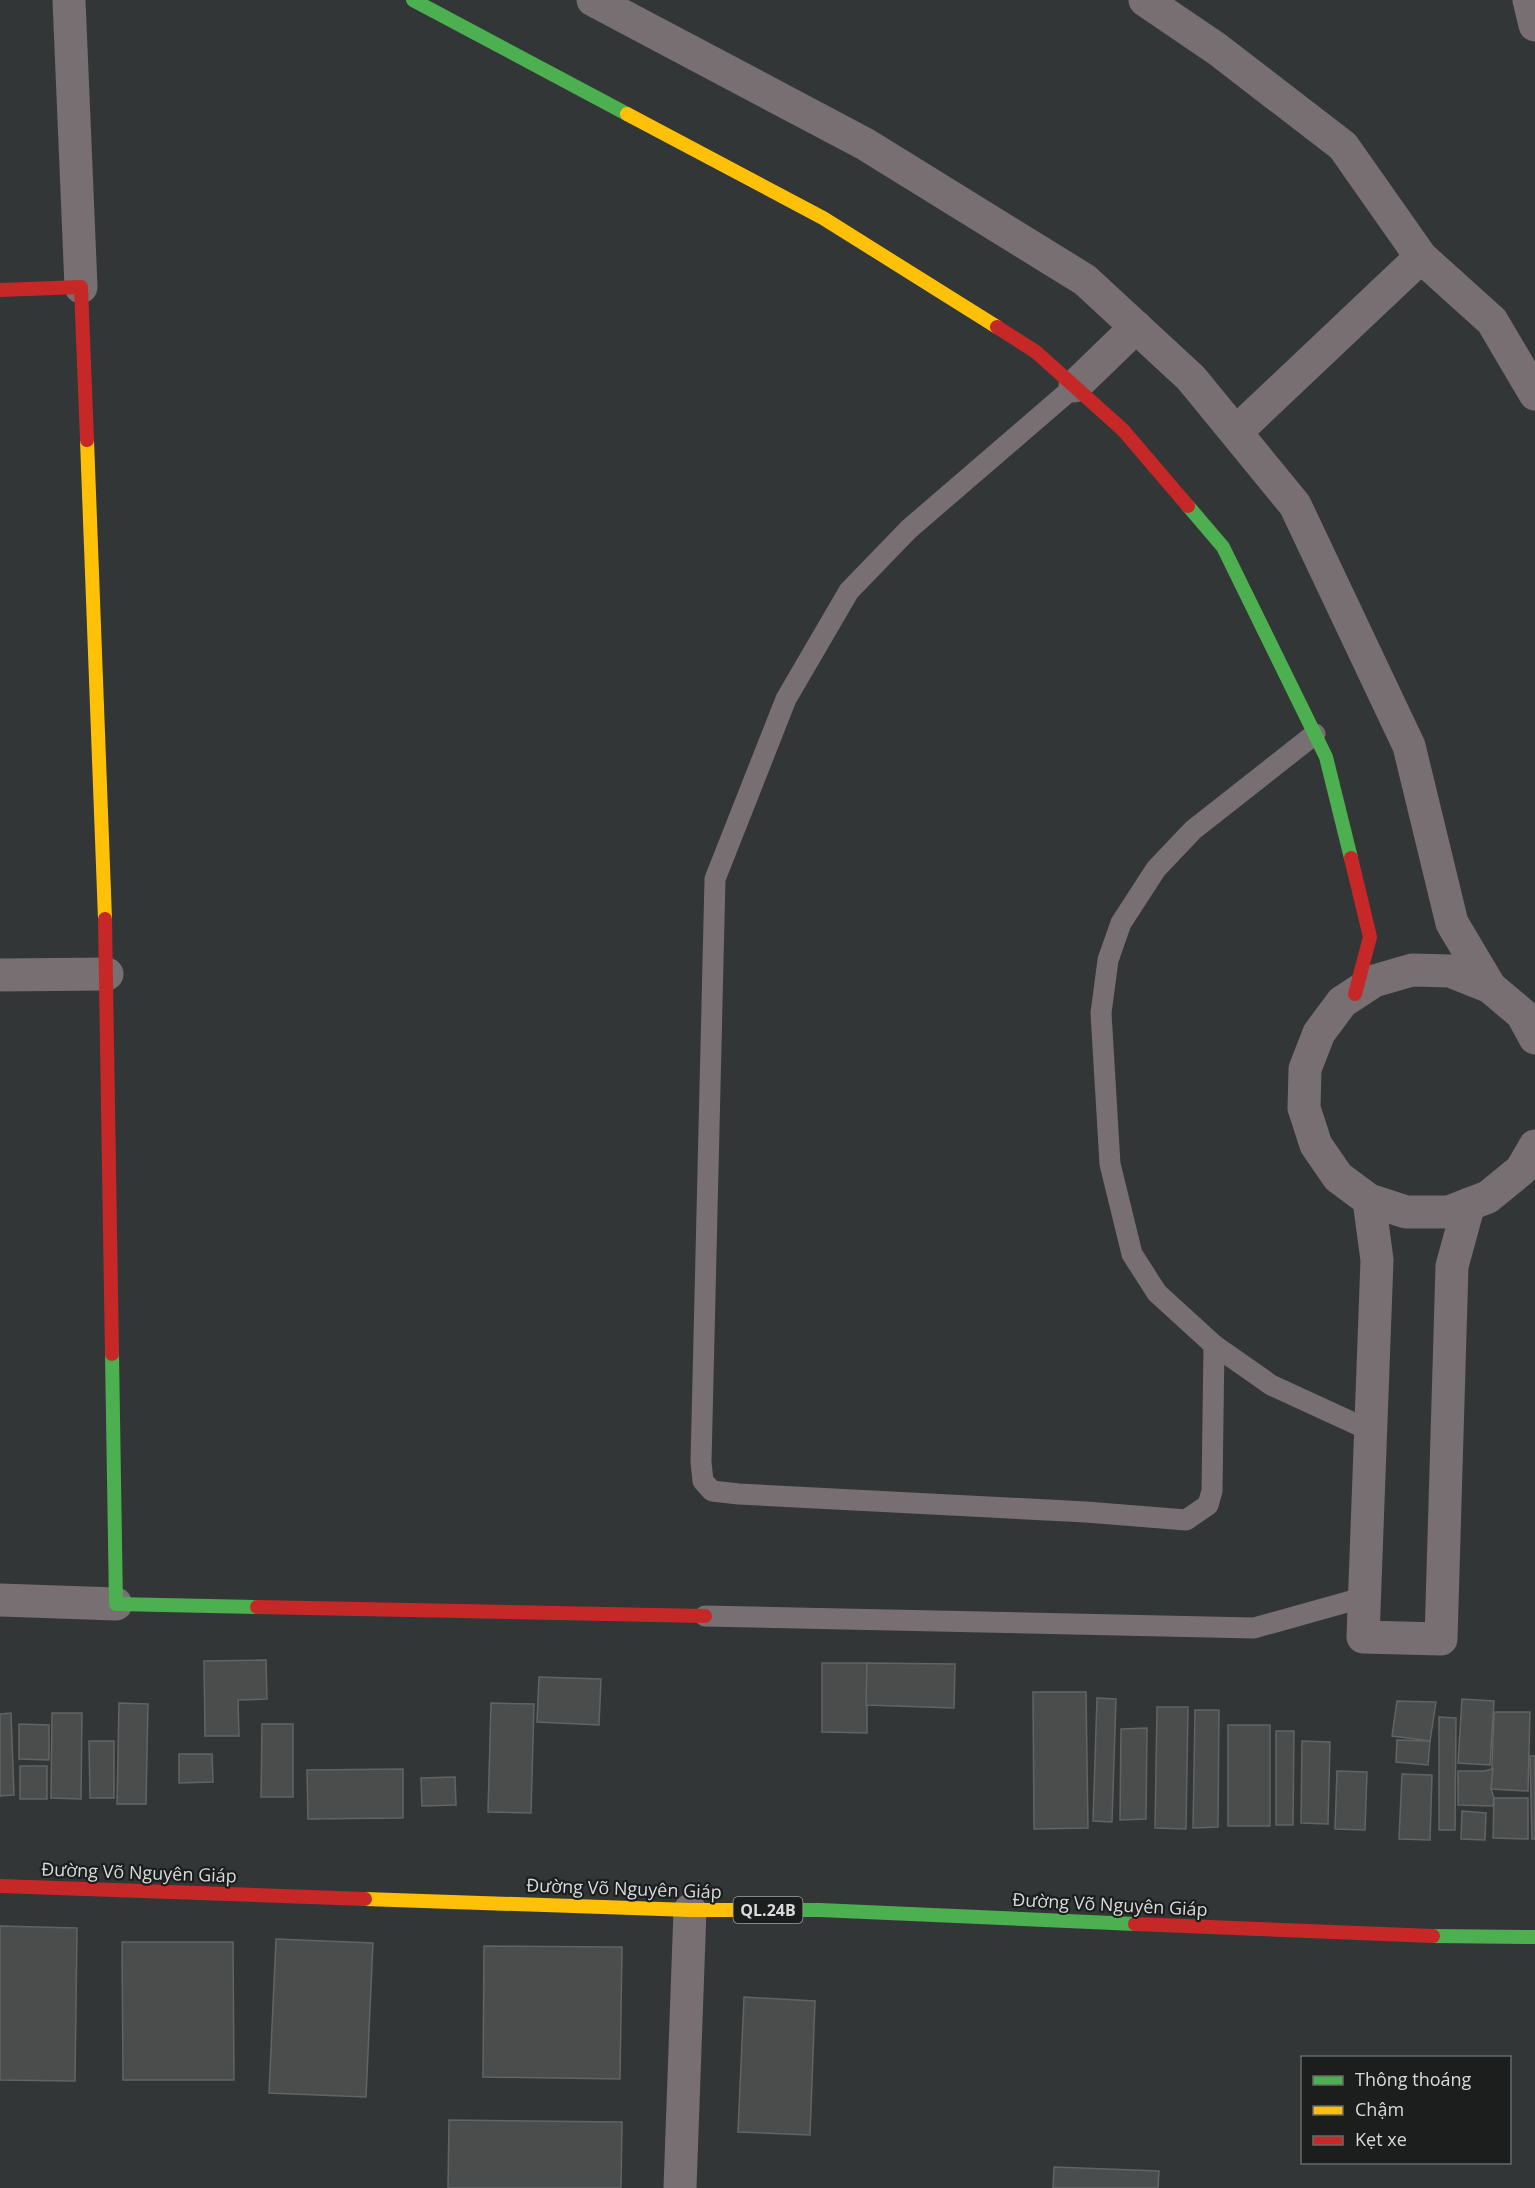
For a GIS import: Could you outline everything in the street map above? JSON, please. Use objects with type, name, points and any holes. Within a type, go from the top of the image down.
[{"type":"street","points":[[69,0],[107,974],[117,1604]]},
{"type":"street","points":[[414,0],[823,218],[1036,352],[1123,430],[1223,547],[1326,757],[1370,937],[1354,994]]},
{"type":"street","points":[[593,0],[865,144],[1085,280],[1191,378],[1295,505],[1409,746],[1452,923],[1490,987]]},
{"type":"street","points":[[1145,0],[1217,49],[1343,146],[1421,257],[1492,321],[1535,394]]},
{"type":"street","points":[[1529,0],[1535,25]]},
{"type":"street","points":[[1236,432],[1421,257]]},
{"type":"street","points":[[0,290],[81,287]]},
{"type":"street","points":[[1075,386],[1136,327]]},
{"type":"street","points":[[1530,1159],[1488,1197],[1449,1212],[1406,1212],[1369,1200],[1338,1177],[1316,1145],[1304,1108],[1305,1069],[1318,1033],[1342,1002],[1374,981],[1412,970],[1450,971],[1490,987],[1522,1014],[1533,1030]]},
{"type":"street","points":[[0,975],[107,974]]},
{"type":"street","points":[[1369,1200],[1377,1260],[1363,1637],[1441,1639],[1452,1266],[1469,1204]]},
{"type":"street","points":[[0,1600],[705,1616]]},
{"type":"street","name":"Đường Võ Nguyên Giáp","points":[[0,1886],[690,1910],[820,1910],[1378,1935],[1535,1937]]},
{"type":"street","points":[[680,2188],[690,1910]]},
{"type":"lane","points":[[1075,386],[909,529],[849,591],[786,699],[715,879],[701,1450],[704,1481],[712,1491],[739,1494],[1086,1512],[1186,1520],[1208,1505],[1212,1491],[1214,1345]]},
{"type":"lane","points":[[1315,734],[1193,830],[1156,869],[1121,923],[1108,960],[1101,1013],[1110,1164],[1132,1254],[1158,1293],[1214,1345],[1271,1385],[1371,1431]]},
{"type":"lane","points":[[705,1616],[1254,1628],[1365,1597]]},
{"type":"building","points":[[266,1660],[267,1699],[238,1700],[239,1736],[205,1736],[204,1661]]},
{"type":"building","points":[[822,1663],[867,1663],[867,1733],[822,1732]]},
{"type":"building","points":[[867,1663],[955,1664],[954,1708],[866,1705]]},
{"type":"building","points":[[539,1677],[601,1679],[599,1725],[537,1722]]},
{"type":"building","points":[[1033,1692],[1086,1692],[1088,1828],[1034,1829]]},
{"type":"building","points":[[1097,1698],[1116,1699],[1112,1822],[1093,1821]]},
{"type":"building","points":[[1462,1699],[1494,1701],[1490,1765],[1458,1763]]},
{"type":"building","points":[[1397,1701],[1436,1702],[1430,1741],[1392,1736]]},
{"type":"building","points":[[119,1703],[148,1704],[146,1804],[117,1804]]},
{"type":"building","points":[[491,1703],[534,1704],[531,1813],[488,1812]]},
{"type":"building","points":[[1157,1707],[1188,1707],[1186,1829],[1155,1828]]},
{"type":"building","points":[[1195,1710],[1219,1710],[1218,1827],[1193,1828]]},
{"type":"building","points":[[1494,1712],[1530,1712],[1528,1791],[1491,1789]]},
{"type":"building","points":[[11,1713],[14,1795],[0,1796],[0,1714]]},
{"type":"building","points":[[52,1713],[82,1713],[81,1799],[51,1798]]},
{"type":"building","points":[[1439,1717],[1456,1718],[1455,1830],[1439,1830]]},
{"type":"building","points":[[19,1724],[49,1725],[49,1760],[19,1759]]},
{"type":"building","points":[[262,1724],[293,1724],[293,1797],[261,1797]]},
{"type":"building","points":[[1228,1725],[1270,1725],[1270,1826],[1228,1826]]},
{"type":"building","points":[[1147,1728],[1146,1819],[1120,1820],[1121,1729]]},
{"type":"building","points":[[1276,1731],[1294,1731],[1293,1825],[1276,1825]]},
{"type":"building","points":[[1397,1740],[1430,1741],[1428,1765],[1396,1762]]},
{"type":"building","points":[[89,1741],[114,1741],[114,1798],[90,1798]]},
{"type":"building","points":[[1302,1741],[1330,1742],[1328,1824],[1301,1823]]},
{"type":"building","points":[[179,1754],[212,1754],[213,1782],[179,1783]]},
{"type":"building","points":[[1530,1756],[1535,1756],[1535,1839],[1532,1839]]},
{"type":"building","points":[[20,1766],[47,1766],[47,1799],[20,1799]]},
{"type":"building","points":[[403,1769],[403,1818],[308,1819],[307,1770]]},
{"type":"building","points":[[1493,1769],[1491,1789],[1494,1798],[1493,1806],[1458,1805],[1458,1771]]},
{"type":"building","points":[[1337,1771],[1367,1772],[1365,1830],[1335,1829]]},
{"type":"building","points":[[1402,1774],[1432,1775],[1430,1840],[1399,1839]]},
{"type":"building","points":[[455,1777],[456,1805],[422,1806],[421,1778]]},
{"type":"building","points":[[1494,1798],[1528,1798],[1528,1839],[1493,1838]]},
{"type":"building","points":[[1462,1811],[1486,1813],[1485,1840],[1461,1839]]},
{"type":"building","points":[[0,1926],[77,1928],[75,2081],[0,2080]]},
{"type":"building","points":[[276,1939],[373,1943],[366,2097],[269,2093]]},
{"type":"building","points":[[122,1942],[233,1942],[234,2080],[123,2080]]},
{"type":"building","points":[[484,1946],[622,1947],[620,2079],[483,2077]]},
{"type":"building","points":[[744,1997],[815,2001],[810,2135],[738,2132]]},
{"type":"building","points":[[449,2120],[622,2122],[621,2188],[448,2188]]},
{"type":"building","points":[[1054,2167],[1159,2171],[1158,2188],[1053,2188]]},
{"type":"traffic: fast","points":[[413,0],[627,114]]},
{"type":"traffic: fast","points":[[1188,506],[1223,547],[1326,757],[1351,858]]},
{"type":"traffic: fast","points":[[112,1354],[116,1604],[257,1607]]},
{"type":"traffic: fast","points":[[754,1910],[820,1910],[1135,1924]]},
{"type":"traffic: fast","points":[[1433,1936],[1535,1937]]},
{"type":"traffic: slow","points":[[627,114],[823,218],[997,327]]},
{"type":"traffic: slow","points":[[87,440],[105,919]]},
{"type":"traffic: slow","points":[[365,1899],[690,1910],[754,1910]]},
{"type":"traffic: jam","points":[[0,290],[81,287],[87,440]]},
{"type":"traffic: jam","points":[[997,327],[1036,352],[1123,430],[1188,506]]},
{"type":"traffic: jam","points":[[1351,858],[1370,937],[1355,994]]},
{"type":"traffic: jam","points":[[105,919],[112,1354]]},
{"type":"traffic: jam","points":[[257,1607],[705,1616]]},
{"type":"traffic: jam","points":[[0,1886],[365,1899]]},
{"type":"traffic: jam","points":[[1135,1924],[1433,1936]]}]
